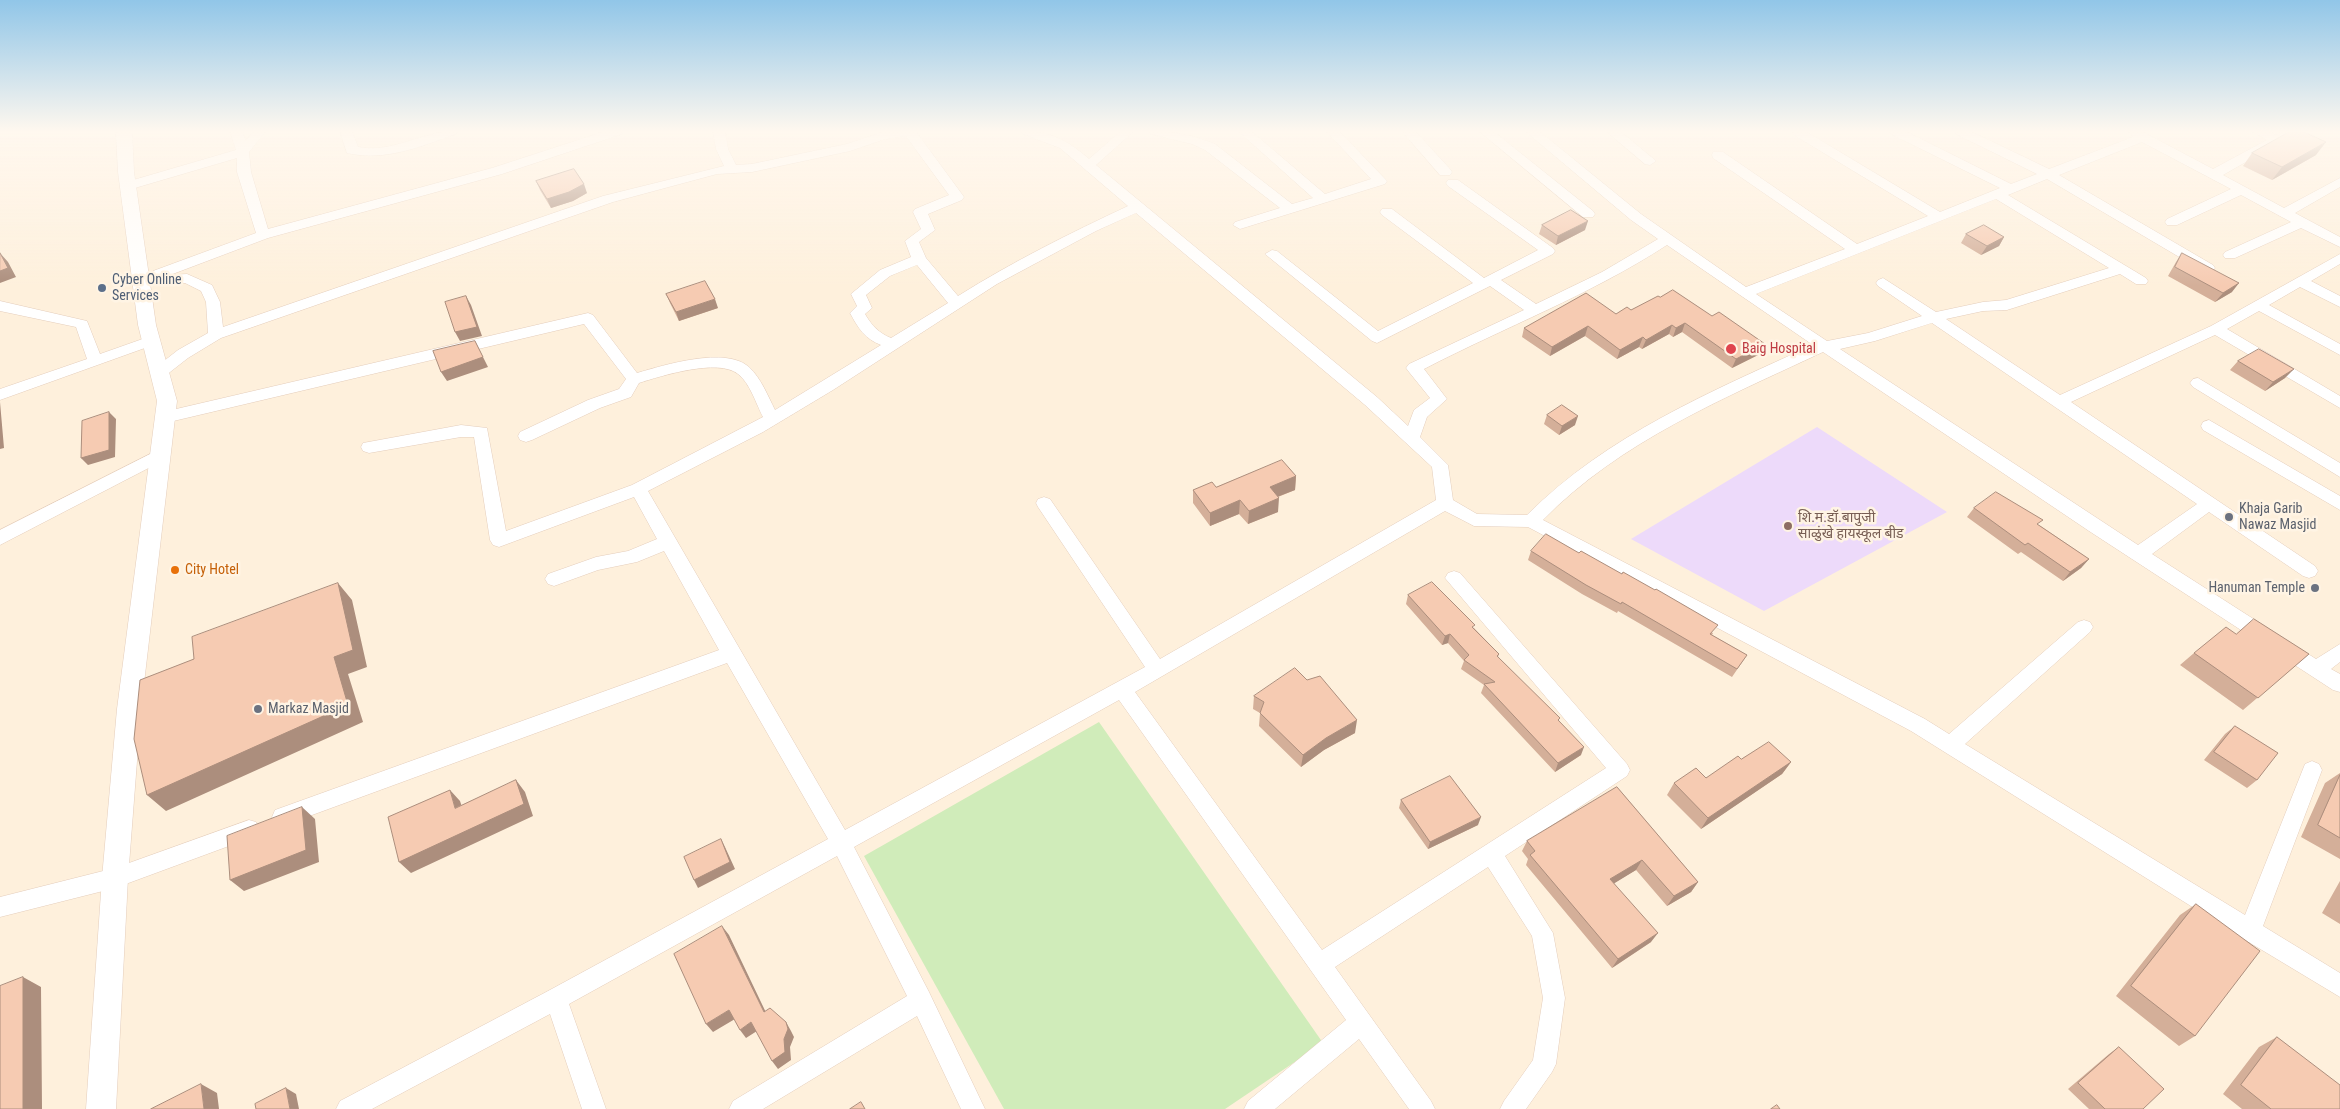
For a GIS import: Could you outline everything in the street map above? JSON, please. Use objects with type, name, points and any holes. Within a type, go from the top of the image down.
[{"type":"street","points":[[101,1109],[115,878],[129,709],[168,401],[151,341],[128,183]]},
{"type":"street","points":[[128,186],[139,183]]},
{"type":"street","points":[[247,183],[263,235]]},
{"type":"street","points":[[141,281],[263,235],[454,183]]},
{"type":"street","points":[[160,372],[183,354],[216,335],[608,199],[669,183]]},
{"type":"street","points":[[947,183],[957,197],[920,212],[928,230],[912,241],[919,258],[956,303]]},
{"type":"street","points":[[1110,183],[1137,207],[1371,401],[1440,465],[1445,503]]},
{"type":"street","points":[[1256,183],[1289,209]]},
{"type":"street","points":[[1304,183],[1323,199]]},
{"type":"street","points":[[1240,225],[1377,183]]},
{"type":"street","points":[[1272,254],[1377,338],[1548,251],[1455,183]]},
{"type":"street","points":[[1549,183],[1588,214]]},
{"type":"street","points":[[1594,183],[1636,217],[1745,293],[2139,554],[2340,684]]},
{"type":"street","points":[[1758,183],[1856,250]]},
{"type":"street","points":[[1882,183],[1940,218]]},
{"type":"street","points":[[1999,183],[2011,189]]},
{"type":"street","points":[[1745,293],[2026,183]]},
{"type":"street","points":[[2063,183],[2213,270]]},
{"type":"street","points":[[2226,183],[2340,243]]},
{"type":"street","points":[[2283,214],[2339,183]]},
{"type":"street","points":[[2172,222],[2240,190]]},
{"type":"street","points":[[1997,194],[2141,281]]},
{"type":"street","points":[[369,447],[461,430],[481,432],[499,540],[638,489],[828,386],[956,303],[1034,258],[1137,207]]},
{"type":"street","points":[[1387,212],[1487,282],[1534,310]]},
{"type":"street","points":[[2230,255],[2300,223]]},
{"type":"street","points":[[1411,438],[1420,414],[1439,399],[1414,368],[1460,343],[1634,262],[1667,239]]},
{"type":"street","points":[[893,344],[877,339],[866,330],[856,313],[865,308],[858,294],[885,273],[919,258]]},
{"type":"street","points":[[2060,401],[2216,329],[2340,258]]},
{"type":"street","points":[[1531,521],[1561,491],[1624,446],[1711,398],[1824,346],[1844,345],[1934,317],[1993,304],[2007,304],[2121,269]]},
{"type":"street","points":[[141,281],[187,278],[207,288],[213,302],[216,335]]},
{"type":"street","points":[[2300,282],[2340,302]]},
{"type":"street","points":[[1883,283],[2310,570]]},
{"type":"street","points":[[2259,305],[2340,350]]},
{"type":"street","points":[[0,306],[82,324],[95,361]]},
{"type":"street","points":[[165,417],[588,318],[634,378]]},
{"type":"street","points":[[2216,329],[2340,403]]},
{"type":"street","points":[[0,395],[151,341]]},
{"type":"street","points":[[526,436],[586,407],[626,393],[634,378],[672,367],[730,363],[744,370],[772,418]]},
{"type":"street","points":[[2198,383],[2340,471]]},
{"type":"street","points":[[2209,426],[2340,504]]},
{"type":"street","points":[[0,538],[160,455]]},
{"type":"street","points":[[638,489],[731,654],[841,842],[921,1000],[973,1109]]},
{"type":"street","points":[[1044,503],[1157,670]]},
{"type":"street","points":[[1445,503],[1474,520],[1531,521],[1918,725],[2340,986]]},
{"type":"street","points":[[348,1109],[556,999],[1157,670],[1445,503]]},
{"type":"street","points":[[2139,554],[2210,503]]},
{"type":"street","points":[[554,579],[596,564],[631,557],[668,542]]},
{"type":"street","points":[[1320,964],[1620,770],[1454,578]]},
{"type":"street","points":[[1950,745],[2084,627]]},
{"type":"street","points":[[2317,669],[2340,652]]},
{"type":"street","points":[[0,907],[115,878],[731,654]]},
{"type":"street","points":[[1122,689],[1423,1109]]},
{"type":"street","points":[[2250,931],[2312,770]]},
{"type":"street","points":[[1491,853],[1542,932],[1554,998],[1544,1064],[1512,1109]]},
{"type":"street","points":[[556,999],[594,1109]]},
{"type":"street","points":[[741,1109],[921,1000]]},
{"type":"street","points":[[1256,1109],[1360,1023]]},
{"type":"shaded area","name":"शि.म.डॉ.बापुजी साळुंखे हायस्कूल बीड","points":[[1817,427],[1947,512],[1764,611],[1631,539]]},
{"type":"green space","points":[[1099,722],[1323,1043],[1225,1109],[1004,1109],[864,856]]},
{"type":"building","points":[[537,183],[584,184],[569,192],[547,199]]},
{"type":"building","points":[[1571,210],[1588,221],[1558,236],[1542,225]]},
{"type":"building","points":[[1984,225],[2004,237],[1987,246],[1966,234]]},
{"type":"building","points":[[0,253],[8,268],[0,271]]},
{"type":"building","points":[[2182,253],[2239,283],[2223,293],[2175,267]]},
{"type":"building","points":[[705,281],[715,299],[676,312],[666,294]]},
{"type":"building","points":[[1673,290],[1712,316],[1719,312],[1765,344],[1736,359],[1685,323],[1676,328],[1672,325],[1646,340],[1643,337],[1620,350],[1588,326],[1552,347],[1524,328],[1586,293],[1616,314],[1627,307],[1631,310]]},
{"type":"building","points":[[466,296],[477,327],[455,332],[445,302]]},
{"type":"building","points":[[475,341],[483,357],[441,372],[433,351]]},
{"type":"building","points":[[2259,349],[2294,369],[2273,382],[2238,361]]},
{"type":"building","points":[[1562,405],[1578,416],[1562,426],[1547,415]]},
{"type":"building","points":[[109,412],[109,450],[81,458],[82,421]]},
{"type":"building","points":[[1282,460],[1296,476],[1270,487],[1279,498],[1249,511],[1240,500],[1210,513],[1193,490],[1212,482],[1216,487]]},
{"type":"building","points":[[1996,492],[2043,520],[2037,524],[2089,559],[2070,572],[2028,543],[2025,545],[1974,508]]},
{"type":"building","points":[[1546,534],[1579,553],[1581,551],[1622,574],[1623,572],[1656,589],[1718,625],[1710,634],[1747,655],[1737,669],[1622,602],[1621,604],[1586,585],[1531,551]]},
{"type":"building","points":[[1432,582],[1475,625],[1472,627],[1499,654],[1497,656],[1560,718],[1558,720],[1584,747],[1558,763],[1484,684],[1495,682],[1464,660],[1469,655],[1450,634],[1445,636],[1408,595]]},
{"type":"building","name":"Markaz Masjid","points":[[338,583],[353,650],[334,657],[348,705],[147,795],[134,739],[140,680],[194,659],[192,637]]},
{"type":"building","points":[[2254,619],[2309,654],[2258,698],[2194,653],[2226,627],[2236,634]]},
{"type":"building","points":[[1295,668],[1307,680],[1320,676],[1357,720],[1326,738],[1303,755],[1260,713],[1264,702],[1254,696]]},
{"type":"building","points":[[2235,726],[2278,753],[2257,780],[2214,752]]},
{"type":"building","points":[[1769,742],[1791,762],[1708,818],[1674,783],[1696,768],[1706,778],[1738,756],[1741,759]]},
{"type":"building","points":[[2340,775],[2340,838],[2318,825]]},
{"type":"building","points":[[1450,776],[1481,817],[1430,842],[1401,800]]},
{"type":"building","points":[[516,780],[524,804],[399,862],[388,817],[450,790],[455,808]]},
{"type":"building","points":[[1617,787],[1698,882],[1674,896],[1642,860],[1610,879],[1658,933],[1618,959],[1530,855],[1535,851],[1527,841]]},
{"type":"building","points":[[302,807],[306,850],[230,880],[227,836]]},
{"type":"building","points":[[721,839],[730,862],[694,880],[684,857]]},
{"type":"building","points":[[2196,904],[2260,951],[2195,1036],[2131,986]]},
{"type":"building","points":[[722,926],[764,1012],[770,1008],[786,1022],[788,1029],[784,1039],[785,1052],[772,1061],[751,1022],[740,1030],[729,1010],[706,1024],[674,954]]},
{"type":"building","points":[[23,977],[23,1109],[0,1109],[0,986]]},
{"type":"building","points":[[2277,1037],[2340,1085],[2340,1109],[2271,1109],[2241,1085]]},
{"type":"building","points":[[2119,1047],[2164,1089],[2143,1109],[2105,1109],[2078,1083]]},
{"type":"building","points":[[201,1084],[204,1109],[151,1109]]},
{"type":"building","points":[[286,1088],[290,1109],[256,1109],[255,1104]]},
{"type":"building","points":[[861,1102],[865,1109],[850,1109]]},
{"type":"building","points":[[1777,1105],[1780,1109],[1771,1109]]},
{"type":"place","name":"Cyber Online Services","points":[[102,288]]},
{"type":"place","name":"Baig Hospital","points":[[1731,349]]},
{"type":"place","name":"Khaja Garib Nawaz Masjid","points":[[2229,517]]},
{"type":"place","name":"शि.म.डॉ.बापुजी साळुंखे हायस्कूल बीड","points":[[1788,526]]},
{"type":"place","name":"City Hotel","points":[[175,570]]},
{"type":"place","name":"Hanuman Temple","points":[[2315,588]]},
{"type":"place","name":"Markaz Masjid","points":[[258,709]]}]
